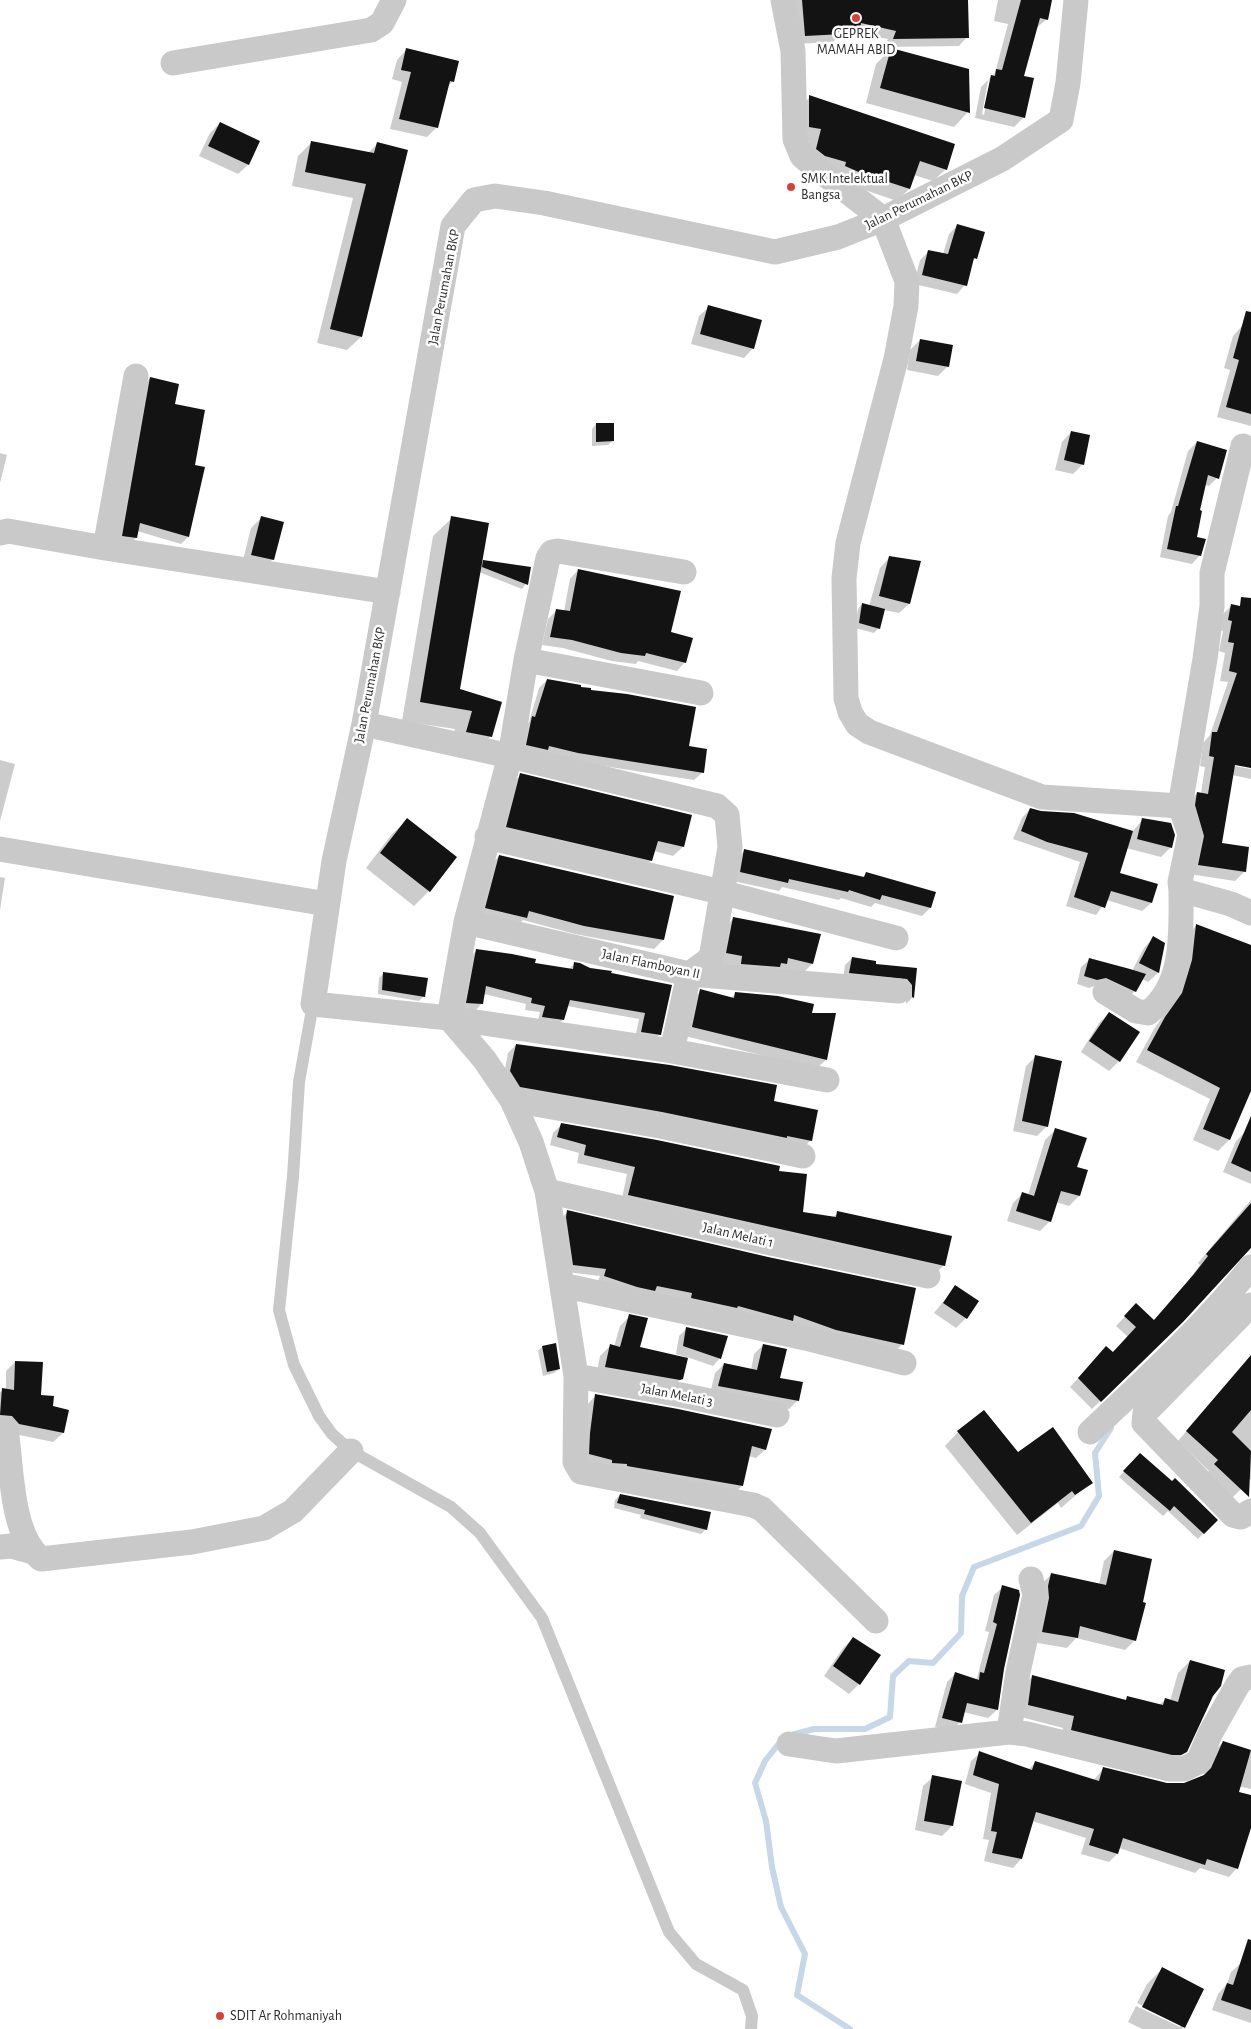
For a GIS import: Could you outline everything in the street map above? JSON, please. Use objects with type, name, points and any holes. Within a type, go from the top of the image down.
[{"type":"street","points":[[173,63],[370,30],[382,23],[394,0]]},
{"type":"street","points":[[783,0],[793,52],[795,139],[798,148],[809,162],[883,219],[907,281],[906,306],[896,359],[848,543],[844,578],[843,620],[846,698],[850,712],[857,724],[869,732],[1042,797],[1180,806]]},
{"type":"street","name":"Jalan Perumahan BKP","points":[[313,1004],[328,904],[364,724],[453,226],[474,200],[495,196],[544,203],[775,252],[838,237],[883,219],[1002,159],[1061,120],[1068,83],[1076,0]]},
{"type":"street","points":[[105,548],[136,376]]},
{"type":"street","points":[[1105,992],[1136,1011],[1148,1013],[1156,1007],[1170,983],[1181,948],[1181,870],[1190,834],[1180,806],[1205,659],[1212,606],[1212,573],[1243,446]]},
{"type":"street","points":[[0,533],[8,530],[105,548],[388,592]]},
{"type":"street","points":[[449,1018],[466,922],[510,756],[526,660],[548,558],[552,552],[558,551],[684,572]]},
{"type":"street","points":[[526,660],[701,693]]},
{"type":"street","points":[[364,724],[510,756],[717,806],[727,815],[730,847],[711,958],[690,974],[672,1051]]},
{"type":"street","points":[[487,837],[721,892],[896,938]]},
{"type":"street","points":[[0,849],[328,904]]},
{"type":"street","points":[[1182,890],[1231,904],[1251,912]]},
{"type":"street","name":"Jalan Flamboyan II","points":[[466,922],[690,974],[899,991]]},
{"type":"street","points":[[313,1004],[449,1018],[672,1051],[827,1080]]},
{"type":"street","points":[[449,1018],[484,1059],[512,1100],[531,1142],[548,1191],[576,1376],[575,1462],[581,1472],[753,1505],[762,1509],[876,1620]]},
{"type":"street","points":[[512,1100],[660,1126],[803,1156]]},
{"type":"street","name":"Jalan Melati 1","points":[[548,1191],[771,1243],[928,1276]]},
{"type":"street","points":[[1090,1432],[1161,1365],[1231,1292],[1251,1267]]},
{"type":"street","points":[[562,1285],[805,1338],[904,1363]]},
{"type":"street","points":[[1251,1305],[1144,1413],[1144,1423],[1233,1515],[1241,1517],[1251,1511]]},
{"type":"street","name":"Jalan Melati 3","points":[[576,1376],[777,1415]]},
{"type":"street","points":[[0,1429],[6,1429],[15,1498],[22,1532],[33,1552],[41,1559],[192,1542],[264,1528],[293,1511],[351,1451]]},
{"type":"street","points":[[0,1547],[12,1546],[33,1552]]},
{"type":"street","points":[[1009,1732],[1018,1672],[1035,1595],[1031,1579]]},
{"type":"street","points":[[789,1744],[836,1751],[1009,1732],[1027,1734],[1170,1769],[1184,1769],[1198,1762],[1210,1734],[1237,1686],[1242,1679],[1251,1677]]},
{"type":"lane","points":[[313,1004],[299,1082],[293,1177],[279,1310],[294,1365],[319,1416],[332,1434],[351,1451],[451,1506],[480,1533],[542,1618],[669,1932],[696,1964],[743,1990],[752,2016],[751,2029]]},
{"type":"building","points":[[802,0],[968,0],[969,38],[893,39],[896,31],[861,23],[860,30],[842,27],[843,34],[805,36]]},
{"type":"building","points":[[1021,0],[1052,0],[1048,20],[1040,18],[1024,76],[1034,78],[1025,118],[984,108],[991,75],[995,76],[996,69],[1002,70]]},
{"type":"building","points":[[406,48],[459,61],[454,82],[450,81],[438,128],[399,119],[411,72],[401,70]]},
{"type":"building","points":[[891,48],[969,69],[970,113],[880,88]]},
{"type":"building","points":[[809,95],[955,144],[947,170],[920,161],[910,189],[861,173],[845,166],[846,162],[825,156],[816,149],[821,129],[809,127]]},
{"type":"building","points":[[220,122],[260,141],[249,165],[208,146]]},
{"type":"building","points":[[311,141],[374,153],[377,142],[408,150],[362,337],[330,329],[366,184],[305,172]]},
{"type":"building","points":[[957,224],[985,232],[977,259],[974,258],[967,286],[922,275],[928,250],[948,254]]},
{"type":"building","points":[[708,305],[762,320],[754,349],[700,334]]},
{"type":"building","points":[[1246,311],[1251,312],[1251,414],[1226,407],[1239,360],[1233,358]]},
{"type":"building","points":[[920,339],[953,345],[949,367],[916,361]]},
{"type":"building","points":[[150,377],[179,384],[175,404],[205,410],[195,465],[205,467],[189,537],[140,523],[137,538],[122,536]]},
{"type":"building","points":[[596,423],[614,423],[614,441],[596,442]]},
{"type":"building","points":[[1071,431],[1090,435],[1084,465],[1064,460]]},
{"type":"building","points":[[1197,441],[1227,450],[1219,479],[1208,475],[1200,510],[1202,511],[1197,537],[1206,539],[1201,556],[1167,549],[1176,506],[1178,506]]},
{"type":"building","points":[[261,516],[284,522],[274,560],[251,555]]},
{"type":"building","points":[[451,516],[489,523],[460,689],[502,702],[492,737],[466,732],[472,711],[420,702]]},
{"type":"building","points":[[889,556],[921,561],[910,604],[879,596]]},
{"type":"building","points":[[483,560],[531,567],[528,585],[482,567]]},
{"type":"building","points":[[578,569],[681,591],[671,632],[693,638],[686,663],[646,653],[645,656],[621,653],[572,640],[550,637],[556,609],[570,611]]},
{"type":"building","points":[[1241,597],[1251,598],[1251,768],[1235,765],[1222,843],[1249,847],[1246,872],[1198,865],[1204,836],[1195,805],[1197,792],[1208,794],[1214,757],[1209,756],[1212,732],[1217,732],[1237,673],[1229,671],[1234,643],[1228,642],[1232,621],[1228,620],[1231,604],[1240,606]]},
{"type":"building","points":[[862,603],[885,609],[880,629],[859,623]]},
{"type":"building","points":[[547,679],[581,685],[581,687],[591,688],[591,690],[627,694],[696,707],[689,746],[707,749],[704,773],[578,753],[549,746],[548,750],[526,745],[532,716],[535,717]]},
{"type":"building","points":[[520,773],[692,815],[684,847],[658,841],[652,861],[506,827]]},
{"type":"building","points":[[1030,808],[1041,811],[1074,813],[1133,831],[1120,873],[1158,884],[1152,903],[1111,891],[1105,908],[1074,897],[1088,853],[1047,842],[1021,831]]},
{"type":"building","points":[[407,818],[457,857],[430,892],[380,853]]},
{"type":"building","points":[[1142,818],[1171,823],[1175,835],[1172,848],[1137,839]]},
{"type":"building","points":[[744,849],[864,877],[866,872],[936,892],[931,908],[882,895],[880,900],[849,890],[848,892],[789,879],[788,883],[740,872]]},
{"type":"building","points":[[499,855],[674,896],[664,940],[584,926],[529,911],[527,918],[485,908]]},
{"type":"building","points":[[733,917],[821,934],[813,964],[788,958],[787,964],[781,963],[780,967],[741,964],[742,956],[726,953]]},
{"type":"building","points":[[1196,924],[1251,945],[1251,1091],[1230,1140],[1203,1129],[1220,1088],[1147,1050],[1165,1017],[1182,993],[1192,960]]},
{"type":"building","points":[[1153,936],[1165,943],[1159,973],[1139,963]]},
{"type":"building","points":[[476,949],[512,954],[536,959],[535,963],[573,969],[574,962],[580,963],[590,968],[612,971],[611,973],[672,985],[661,1035],[641,1032],[645,1013],[570,1000],[564,1020],[542,1017],[545,1006],[531,1003],[532,998],[486,986],[483,1004],[466,1003]]},
{"type":"building","points":[[852,957],[876,961],[876,964],[917,968],[914,998],[912,997],[912,985],[907,979],[849,973]]},
{"type":"building","points":[[1089,958],[1146,974],[1136,992],[1106,978],[1097,980],[1084,976]]},
{"type":"building","points":[[383,972],[428,978],[425,997],[382,990]]},
{"type":"building","points":[[700,989],[734,998],[735,992],[778,996],[814,1004],[812,1013],[836,1013],[827,1060],[692,1027]]},
{"type":"building","points":[[1109,1012],[1140,1032],[1120,1062],[1089,1041]]},
{"type":"building","points":[[516,1044],[670,1065],[777,1085],[774,1101],[818,1110],[812,1141],[787,1136],[787,1138],[662,1112],[520,1087],[510,1071]]},
{"type":"building","points":[[1035,1055],[1062,1061],[1048,1127],[1022,1121]]},
{"type":"building","points":[[1251,1116],[1251,1172],[1231,1163]]},
{"type":"building","points":[[561,1123],[657,1140],[780,1166],[779,1171],[807,1174],[803,1212],[836,1217],[837,1211],[952,1236],[945,1266],[628,1195],[635,1167],[584,1155],[586,1145],[557,1137]]},
{"type":"building","points":[[1055,1128],[1087,1138],[1077,1167],[1088,1170],[1080,1196],[1061,1191],[1051,1222],[1016,1211],[1022,1192],[1034,1196]]},
{"type":"building","points":[[1251,1203],[1251,1248],[1183,1322],[1101,1402],[1078,1378],[1106,1346],[1113,1352],[1136,1327],[1124,1316],[1136,1303],[1154,1320],[1194,1274],[1208,1256],[1206,1254]]},
{"type":"building","points":[[567,1210],[768,1257],[916,1288],[904,1345],[836,1330],[794,1315],[793,1321],[738,1306],[737,1308],[691,1298],[692,1293],[657,1286],[655,1291],[637,1287],[604,1276],[606,1269],[573,1265],[566,1217]]},
{"type":"building","points":[[955,1285],[979,1301],[967,1319],[943,1303]]},
{"type":"building","points":[[629,1314],[648,1318],[640,1347],[688,1358],[683,1379],[605,1367],[610,1344],[620,1347]]},
{"type":"building","points":[[686,1327],[728,1336],[721,1359],[683,1346]]},
{"type":"building","points":[[556,1343],[560,1369],[547,1372],[542,1346]]},
{"type":"building","points":[[763,1344],[787,1349],[780,1378],[803,1382],[799,1401],[718,1386],[724,1363],[757,1370]]},
{"type":"building","points":[[1251,1355],[1251,1410],[1232,1432],[1251,1451],[1249,1497],[1214,1464],[1218,1460],[1186,1431]]},
{"type":"building","points":[[15,1361],[43,1362],[41,1395],[54,1396],[53,1406],[69,1410],[64,1433],[19,1424],[12,1416],[0,1415],[2,1388],[14,1390]]},
{"type":"building","points":[[595,1394],[772,1429],[766,1450],[752,1446],[743,1486],[627,1466],[627,1464],[612,1463],[612,1460],[589,1454]]},
{"type":"building","points":[[984,1410],[1018,1452],[1053,1427],[1093,1483],[1075,1495],[1072,1491],[1031,1523],[957,1431]]},
{"type":"building","points":[[1140,1453],[1172,1481],[1175,1478],[1218,1520],[1204,1534],[1174,1506],[1170,1511],[1123,1471]]},
{"type":"building","points":[[620,1494],[711,1512],[707,1530],[644,1514],[645,1510],[617,1503]]},
{"type":"building","points":[[1114,1550],[1152,1559],[1143,1602],[1146,1603],[1136,1641],[1080,1626],[1078,1638],[1042,1632],[1049,1598],[1048,1586],[1051,1573],[1106,1585]]},
{"type":"building","points":[[1002,1585],[1019,1590],[1020,1595],[1004,1669],[998,1710],[967,1703],[962,1723],[942,1718],[955,1672],[979,1680],[980,1672],[984,1673],[997,1624],[993,1622]]},
{"type":"building","points":[[853,1637],[881,1655],[860,1685],[833,1666]]},
{"type":"building","points":[[1190,1660],[1225,1670],[1221,1686],[1213,1696],[1187,1752],[1181,1755],[1172,1755],[1071,1730],[1074,1716],[1028,1705],[1032,1675],[1126,1700],[1127,1696],[1163,1705],[1165,1698],[1178,1702]]},
{"type":"building","points":[[1223,1741],[1251,1750],[1239,1792],[1251,1795],[1251,1828],[1238,1869],[1207,1859],[1205,1865],[1123,1838],[1118,1854],[1089,1845],[1094,1829],[1036,1812],[1022,1859],[992,1853],[997,1832],[991,1831],[999,1784],[973,1775],[979,1751],[1032,1770],[1035,1761],[1099,1781],[1103,1767],[1167,1783],[1184,1783],[1204,1775],[1211,1768]]},
{"type":"building","points":[[932,1775],[962,1781],[953,1826],[924,1821]]},
{"type":"building","points":[[1248,1939],[1251,1940],[1251,2010],[1221,2000],[1227,1983],[1233,1985]]},
{"type":"building","points":[[1162,1967],[1204,1989],[1185,2028],[1142,2007]]},
{"type":"waterway","points":[[791,1735],[814,1729],[865,1729],[890,1717],[893,1676],[909,1661],[933,1663],[961,1633],[962,1596],[974,1567],[1081,1526],[1099,1496],[1095,1453],[1111,1428]]},
{"type":"waterway","points":[[781,1741],[765,1761],[755,1783],[766,1821],[772,1867],[781,1907],[805,1954],[797,1995],[850,2029]]},
{"type":"place","name":"GEPREK MAMAH ABID","points":[[856,18]]},
{"type":"place","name":"SMK Intelektual Bangsa","points":[[791,187]]},
{"type":"place","name":"SDIT Ar Rohmaniyah","points":[[220,2016]]}]
